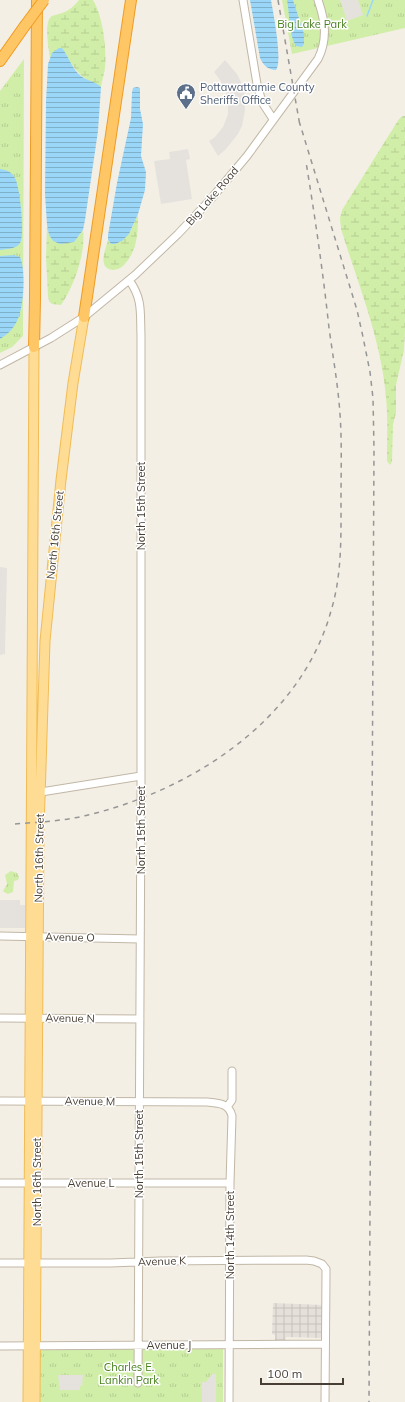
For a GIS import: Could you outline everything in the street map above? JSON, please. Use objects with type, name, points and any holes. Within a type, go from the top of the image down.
[{"type":"highway","points":[[34,347],[37,0]]},
{"type":"highway","points":[[0,61],[44,0]]},
{"type":"highway","points":[[84,317],[131,0]]},
{"type":"main road","name":"North 16th Street","points":[[35,937],[45,640],[73,383],[84,317]]},
{"type":"main road","name":"North 16th Street","points":[[28,1402],[32,1346],[35,937],[34,347]]},
{"type":"main road","name":"North 16th Street","points":[[32,1346],[35,1402]]},
{"type":"street","points":[[243,0],[257,84],[262,102],[273,119]]},
{"type":"street","name":"Big Lake Road","points":[[0,366],[51,338],[84,317],[129,280],[178,234],[206,205],[247,156],[316,62],[322,50],[325,34],[323,16],[318,0]]},
{"type":"street","name":"North 15th Street","points":[[129,280],[137,292],[140,312],[141,776],[138,1383]]},
{"type":"street","points":[[41,792],[141,776]]},
{"type":"street","name":"Avenue O","points":[[0,936],[140,939]]},
{"type":"street","name":"Avenue N","points":[[0,1018],[140,1019]]},
{"type":"street","name":"North 14th Street","points":[[229,1402],[230,1183],[232,1116],[227,1107],[232,1100],[232,1070]]},
{"type":"street","name":"Avenue M","points":[[0,1101],[220,1103],[227,1107]]},
{"type":"street","name":"Avenue L","points":[[0,1183],[230,1183]]},
{"type":"street","name":"Avenue K","points":[[0,1263],[33,1264],[230,1260],[314,1261],[322,1264],[326,1269],[326,1344]]},
{"type":"street","points":[[325,1402],[326,1344]]},
{"type":"street","name":"Avenue J","points":[[0,1346],[326,1344]]},
{"type":"street","name":"Avenue J","points":[[0,1350],[13,1346]]},
{"type":"shaded area","points":[[340,0],[358,0],[363,15],[347,21]]},
{"type":"shaded area","points":[[225,60],[237,74],[241,82],[244,91],[245,110],[242,126],[238,134],[226,149],[218,156],[209,141],[215,137],[223,127],[228,114],[228,103],[226,93],[220,80],[214,72]]},
{"type":"shaded area","points":[[188,149],[190,159],[186,160],[192,199],[161,204],[154,161],[170,159],[169,152]]},
{"type":"shaded area","points":[[0,567],[7,568],[5,654],[0,655]]},
{"type":"shaded area","points":[[0,900],[20,900],[20,905],[25,905],[25,928],[0,928]]},
{"type":"shaded area","points":[[273,1303],[323,1305],[322,1338],[286,1337],[285,1341],[275,1340],[275,1335],[272,1334]]},
{"type":"shaded area","points":[[212,1374],[216,1374],[216,1402],[202,1402],[202,1382],[206,1382]]},
{"type":"shaded area","points":[[58,1375],[83,1375],[80,1390],[60,1390]]},
{"type":"green space","points":[[79,0],[93,0],[102,24],[105,43],[105,68],[101,87],[87,80],[80,74],[65,53],[52,53],[50,59],[47,36],[49,19],[52,16],[69,10]]},
{"type":"green space","name":"Big Lake Park","points":[[282,0],[405,0],[405,28],[292,54]]},
{"type":"green space","points":[[24,59],[23,336],[12,347],[0,353],[0,91]]},
{"type":"green space","points":[[405,116],[405,331],[404,350],[396,385],[396,413],[393,424],[392,462],[390,465],[387,461],[387,405],[379,354],[368,312],[341,229],[340,218],[342,210],[399,119]]},
{"type":"green space","points":[[138,214],[137,238],[131,255],[121,268],[113,270],[105,267],[104,252],[108,240],[111,244],[129,234]]},
{"type":"green space","points":[[47,225],[49,235],[53,241],[78,237],[83,230],[83,249],[81,259],[74,279],[61,305],[52,304],[49,301],[48,296],[46,258]]},
{"type":"green space","points":[[11,871],[17,873],[19,877],[18,880],[14,881],[13,892],[8,894],[3,891],[7,884],[5,875]]},
{"type":"green space","name":"Charles E. Lankin Park","points":[[223,1345],[223,1402],[36,1402],[36,1346]]},
{"type":"water","points":[[250,0],[271,0],[278,47],[278,65],[276,70],[266,67],[260,58]]},
{"type":"water","points":[[287,0],[293,0],[304,34],[304,44],[302,47],[296,46],[293,41]]},
{"type":"water","points":[[59,48],[62,48],[73,66],[83,78],[96,83],[101,87],[98,131],[83,230],[74,242],[60,244],[53,241],[49,235],[45,194],[48,64],[52,53]]},
{"type":"water","points":[[133,88],[140,88],[140,109],[143,124],[141,156],[146,172],[145,190],[138,214],[129,234],[122,241],[111,244],[108,240],[108,235],[131,118],[132,92]]},
{"type":"water","points":[[0,169],[11,173],[17,183],[22,231],[19,245],[0,250]]},
{"type":"water","points":[[14,255],[20,257],[22,263],[24,280],[23,298],[17,321],[8,333],[0,339],[0,256]]},
{"type":"waterway","points":[[367,16],[373,0]]},
{"type":"railway","points":[[278,0],[300,126]]},
{"type":"railway","points":[[299,121],[357,310],[370,372],[373,398],[374,449],[369,1402]]},
{"type":"railway","points":[[15,824],[70,819],[127,804],[166,788],[203,768],[237,744],[268,717],[295,685],[316,650],[331,611],[335,597],[339,570],[341,528],[341,435],[337,382],[319,245],[306,162]]},
{"type":"place","name":"Pottawattamie County Sheriffs Office","points":[[186,110]]}]
